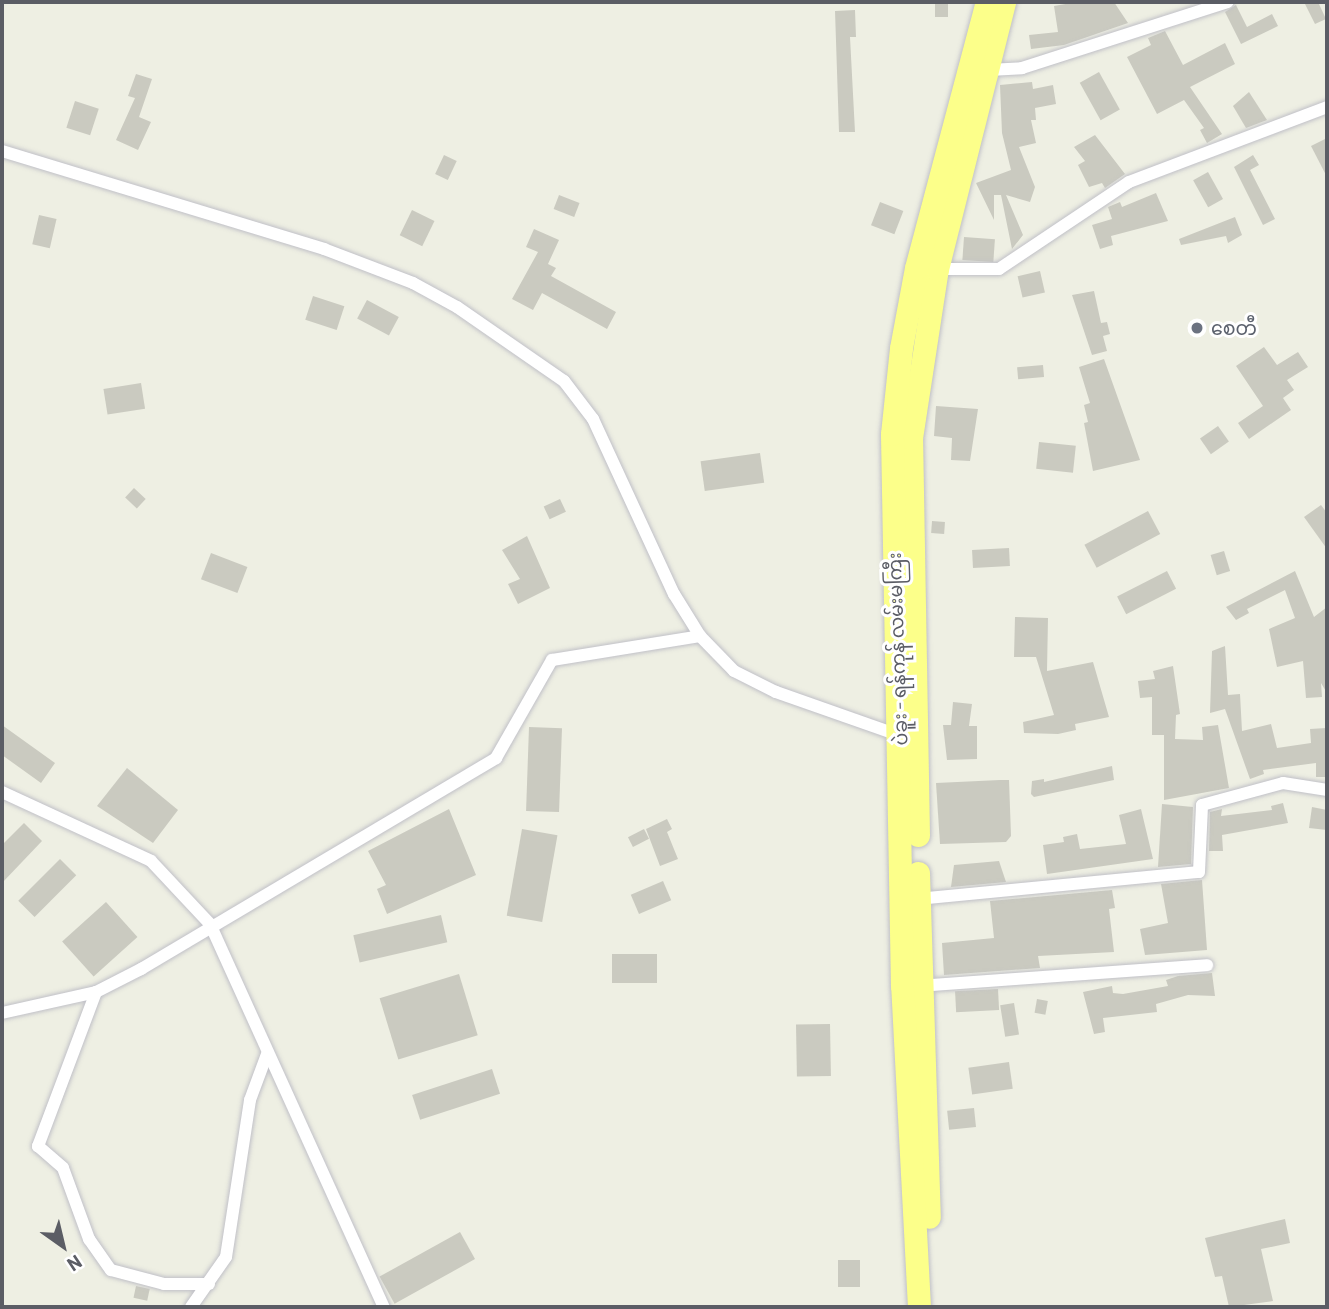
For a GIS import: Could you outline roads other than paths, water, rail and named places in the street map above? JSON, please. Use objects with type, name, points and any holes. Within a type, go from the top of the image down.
[{"type":"highway","name":"ပဲခူး - ရန်ကုန် လမ်းမကြီး","points":[[927,269],[987,2]]},
{"type":"highway","name":"ပဲခူး - ရန်ကုန် လမ်းမကြီး","points":[[929,1307],[912,986],[918,899],[892,434],[901,348],[989,70],[1004,2]]},
{"type":"highway","name":"ပဲခူး - ရန်ကုန် လမ်းမကြီး","points":[[909,735],[919,1307]]},
{"type":"street","points":[[989,70],[1022,68],[1228,2]]},
{"type":"street","points":[[927,269],[999,269],[1129,182],[1327,107]]},
{"type":"street","points":[[2,152],[324,250],[414,283],[529,356],[564,381],[593,419],[674,594],[700,636],[734,671],[776,692],[909,735]]},
{"type":"street","points":[[2,1013],[96,992],[496,758],[552,660],[700,636]]},
{"type":"street","points":[[918,899],[1199,872],[1202,806],[1283,783],[1327,790]]},
{"type":"street","points":[[2,792],[151,861],[210,924],[384,1307]]},
{"type":"street","points":[[912,986],[1207,965]]},
{"type":"street","points":[[96,992],[38,1146],[63,1168],[89,1239],[111,1270],[164,1284],[209,1284]]},
{"type":"street","points":[[191,1307],[226,1257],[250,1100],[267,1054]]},
{"type":"place","name":"စေတီ","points":[[1197,328]]}]
